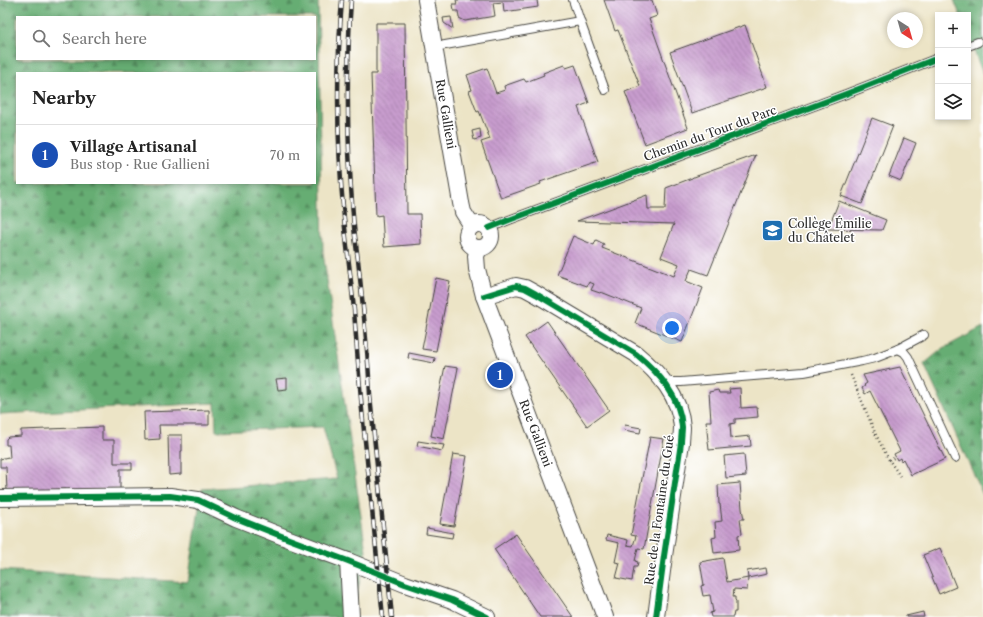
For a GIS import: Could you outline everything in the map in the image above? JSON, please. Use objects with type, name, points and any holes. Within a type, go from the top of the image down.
[{"type":"street","name":"Rue Gallieni","points":[[426,0],[461,203],[463,212],[472,226]]},
{"type":"street","points":[[483,224],[489,228],[492,240],[487,246],[479,248],[472,246],[468,240],[468,232],[470,228],[472,226],[483,224]]},
{"type":"street","name":"Rue Gallieni","points":[[479,248],[476,256],[476,262],[484,296],[605,617]]},
{"type":"street","name":"Rue de la Fontaine du Gué","points":[[484,296],[516,286],[525,288],[636,354],[662,380],[675,399],[678,406],[682,435],[656,617]]},
{"type":"street","points":[[0,498],[170,496],[198,500],[289,540],[348,561],[405,584],[452,600],[487,617]]},
{"type":"street","points":[[348,561],[351,617]]},
{"type":"lane","points":[[573,0],[604,90]]},
{"type":"lane","points":[[434,48],[580,21]]},
{"type":"lane","points":[[971,45],[978,42]]},
{"type":"lane","name":"Chemin du Tour du Parc","points":[[489,228],[935,59]]},
{"type":"lane","points":[[662,380],[668,382],[681,382],[804,372],[875,358],[898,350],[924,335]]},
{"type":"lane","points":[[898,350],[904,352],[908,357],[955,458]]},
{"type":"path","points":[[846,364],[888,460],[900,476]]},
{"type":"path","points":[[859,393],[864,391]]},
{"type":"path","points":[[888,460],[896,456]]},
{"type":"green space","points":[[0,0],[318,0],[323,252],[366,551],[352,617],[0,617],[0,570],[188,582],[202,489],[337,479],[323,427],[216,431],[215,403],[0,414]]},
{"type":"green space","points":[[954,0],[983,0],[983,74],[971,44],[971,12],[959,12]]},
{"type":"green space","points":[[983,327],[983,495],[924,364],[942,349]]},
{"type":"building","points":[[456,0],[537,0],[538,7],[504,12],[503,2],[493,3],[495,16],[465,21],[459,18],[458,11],[454,11],[453,4],[457,4]]},
{"type":"building","points":[[604,0],[652,0],[657,16],[649,19],[688,128],[645,144],[625,92],[640,86],[618,30],[615,31]]},
{"type":"building","points":[[451,17],[453,29],[444,23],[443,18]]},
{"type":"building","points":[[376,23],[405,23],[407,214],[420,214],[421,244],[384,247],[382,215],[376,216],[371,74],[376,74]]},
{"type":"building","points":[[745,25],[767,87],[692,113],[670,52]]},
{"type":"building","points":[[564,65],[566,68],[575,65],[589,103],[578,107],[598,162],[540,182],[541,184],[501,198],[481,142],[490,139],[469,91],[472,90],[467,75],[487,68],[496,93],[505,90],[504,86],[524,79],[526,82],[544,75],[543,73]]},
{"type":"building","points":[[872,118],[893,126],[862,204],[841,196]]},
{"type":"building","points":[[480,129],[481,138],[474,140],[472,131]]},
{"type":"building","points":[[904,138],[916,143],[901,181],[889,176]]},
{"type":"building","points":[[756,155],[708,275],[691,269],[686,281],[703,288],[682,342],[635,323],[641,308],[601,292],[591,290],[594,284],[589,282],[587,286],[557,275],[573,236],[594,245],[596,240],[604,244],[602,248],[674,276],[679,264],[661,257],[674,224],[577,221],[647,195],[648,209],[665,209],[666,188]]},
{"type":"building","points":[[839,201],[886,220],[882,230],[828,229]]},
{"type":"building","points":[[436,278],[450,281],[436,351],[422,349]]},
{"type":"building","points":[[547,321],[609,410],[587,426],[525,337]]},
{"type":"building","points":[[409,353],[435,358],[434,363],[408,358]]},
{"type":"building","points":[[445,366],[458,368],[444,439],[431,436]]},
{"type":"building","points":[[900,367],[945,459],[911,475],[903,459],[901,461],[900,458],[897,460],[894,454],[900,451],[870,391],[865,394],[862,388],[867,383],[863,375]]},
{"type":"building","points":[[287,378],[287,389],[278,390],[276,379]]},
{"type":"building","points":[[740,388],[741,408],[757,407],[758,417],[735,419],[735,423],[730,424],[731,438],[750,436],[751,446],[709,450],[706,421],[711,421],[709,392],[718,390],[719,393],[730,393],[729,389]]},
{"type":"building","points":[[209,410],[209,425],[159,425],[160,439],[145,440],[144,412]]},
{"type":"building","points":[[625,425],[641,428],[640,433],[624,430]]},
{"type":"building","points":[[102,427],[102,440],[114,440],[114,463],[132,463],[132,469],[120,469],[120,489],[67,492],[66,489],[7,491],[6,467],[0,467],[0,459],[10,458],[9,445],[6,445],[6,439],[8,437],[21,436],[21,430]]},
{"type":"building","points":[[168,435],[182,435],[181,474],[169,475]]},
{"type":"building","points":[[650,437],[664,439],[644,549],[638,548],[635,561],[638,562],[637,567],[634,567],[632,581],[616,578],[620,563],[615,562],[619,543],[606,540],[607,535],[628,540],[627,545],[633,546],[636,536],[631,535]]},
{"type":"building","points":[[418,441],[444,445],[442,451],[417,446]]},
{"type":"building","points":[[453,454],[467,456],[454,526],[440,524]]},
{"type":"building","points":[[744,454],[746,476],[726,478],[724,456]]},
{"type":"building","points":[[740,483],[744,519],[740,519],[742,534],[738,535],[739,550],[714,553],[712,538],[716,537],[715,522],[722,521],[718,485]]},
{"type":"building","points":[[427,528],[453,533],[452,538],[426,534]]},
{"type":"building","points":[[516,534],[573,617],[540,617],[494,549]]},
{"type":"building","points":[[940,548],[956,587],[939,594],[923,555]]},
{"type":"building","points":[[723,558],[727,582],[748,578],[747,590],[734,589],[733,597],[735,597],[736,601],[736,612],[734,612],[733,617],[711,617],[710,613],[713,612],[710,595],[703,596],[701,586],[704,585],[700,562]]},
{"type":"building","points":[[766,568],[767,574],[748,578],[747,571]]},
{"type":"building","points":[[923,612],[924,617],[906,617],[906,616]]},
{"type":"railway","points":[[342,0],[338,82],[342,191],[383,617]]},
{"type":"railway","points":[[351,0],[348,81],[348,134],[351,188],[392,617]]},
{"type":"cycle path","points":[[489,228],[935,59]]},
{"type":"cycle path","points":[[484,296],[516,286],[525,288],[636,354],[653,369],[673,395],[682,427],[681,443],[656,617]]},
{"type":"cycle path","points":[[0,498],[170,496],[198,500],[236,518],[289,539],[405,584],[452,600],[487,617]]},
{"type":"place","name":"Collège Émilie du Châtelet","points":[[772,230]]},
{"type":"place","name":"Village Artisanal","points":[[500,375]]}]
